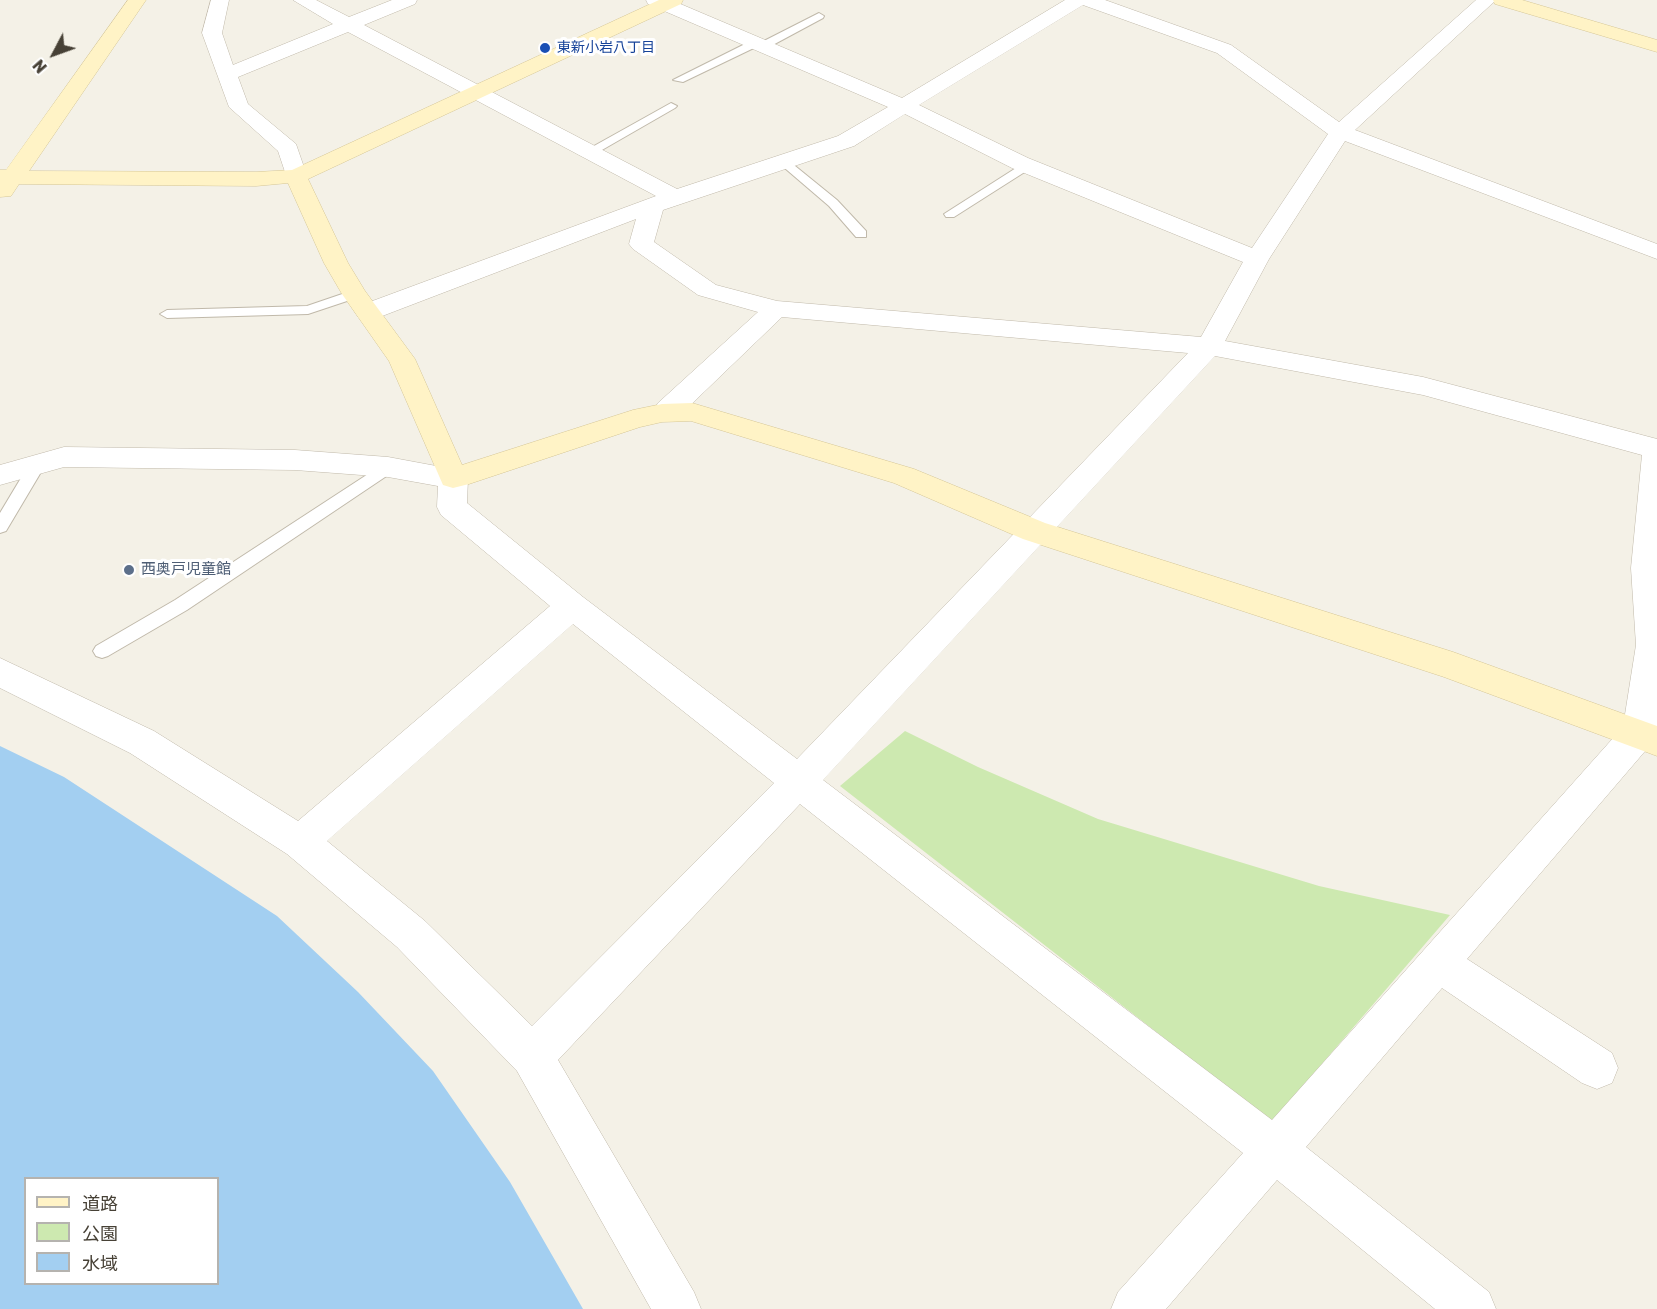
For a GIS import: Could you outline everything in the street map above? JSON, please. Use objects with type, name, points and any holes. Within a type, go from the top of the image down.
[{"type":"street","points":[[4,183],[137,0]]},
{"type":"street","points":[[220,0],[212,33],[239,107],[288,149],[296,176],[336,263],[361,303],[402,359],[453,478],[452,507],[572,606],[800,780],[1276,1151],[1473,1309]]},
{"type":"street","points":[[302,0],[591,151],[664,202]]},
{"type":"street","points":[[228,74],[408,0]]},
{"type":"street","points":[[361,303],[846,141],[1078,0]]},
{"type":"street","points":[[1087,0],[1224,49],[1340,132],[1657,252]]},
{"type":"street","points":[[532,1056],[800,780],[1209,346],[1257,259],[1340,132],[1487,0]]},
{"type":"street","points":[[1502,0],[1657,46]]},
{"type":"street","points":[[4,183],[256,179],[296,176],[477,92],[664,1],[904,106],[1027,165],[1257,259]]},
{"type":"street","points":[[664,202],[641,244],[707,290],[776,309],[1209,346],[1423,386],[1657,450],[1647,568],[1652,645],[1648,737],[1439,963],[1135,1309]]},
{"type":"street","points":[[668,410],[776,309]]},
{"type":"street","points":[[0,475],[39,462],[64,457],[295,460],[388,467],[453,478],[493,468],[640,417],[668,410],[692,412],[904,476],[1034,531],[1453,666],[1648,737]]},
{"type":"street","points":[[300,842],[572,606]]},
{"type":"street","points":[[0,672],[142,742],[300,842],[411,934],[532,1056],[677,1309]]},
{"type":"street","points":[[1439,963],[1597,1068]]},
{"type":"lane","points":[[679,80],[819,16]]},
{"type":"lane","points":[[591,151],[671,106]]},
{"type":"lane","points":[[784,161],[834,203],[861,234]]},
{"type":"lane","points":[[950,214],[1027,165]]},
{"type":"lane","points":[[167,314],[308,310],[361,303]]},
{"type":"lane","points":[[0,527],[39,462]]},
{"type":"lane","points":[[102,651],[191,599],[388,467]]},
{"type":"green space","points":[[905,731],[978,767],[1098,819],[1319,886],[1450,915],[1272,1122],[840,786]]},
{"type":"water","points":[[0,746],[64,777],[277,916],[358,992],[433,1071],[510,1182],[583,1309],[0,1309]]},
{"type":"place","name":"東新小岩八丁目","points":[[545,48]]},
{"type":"place","name":"西奥戸児童館","points":[[129,570]]}]
